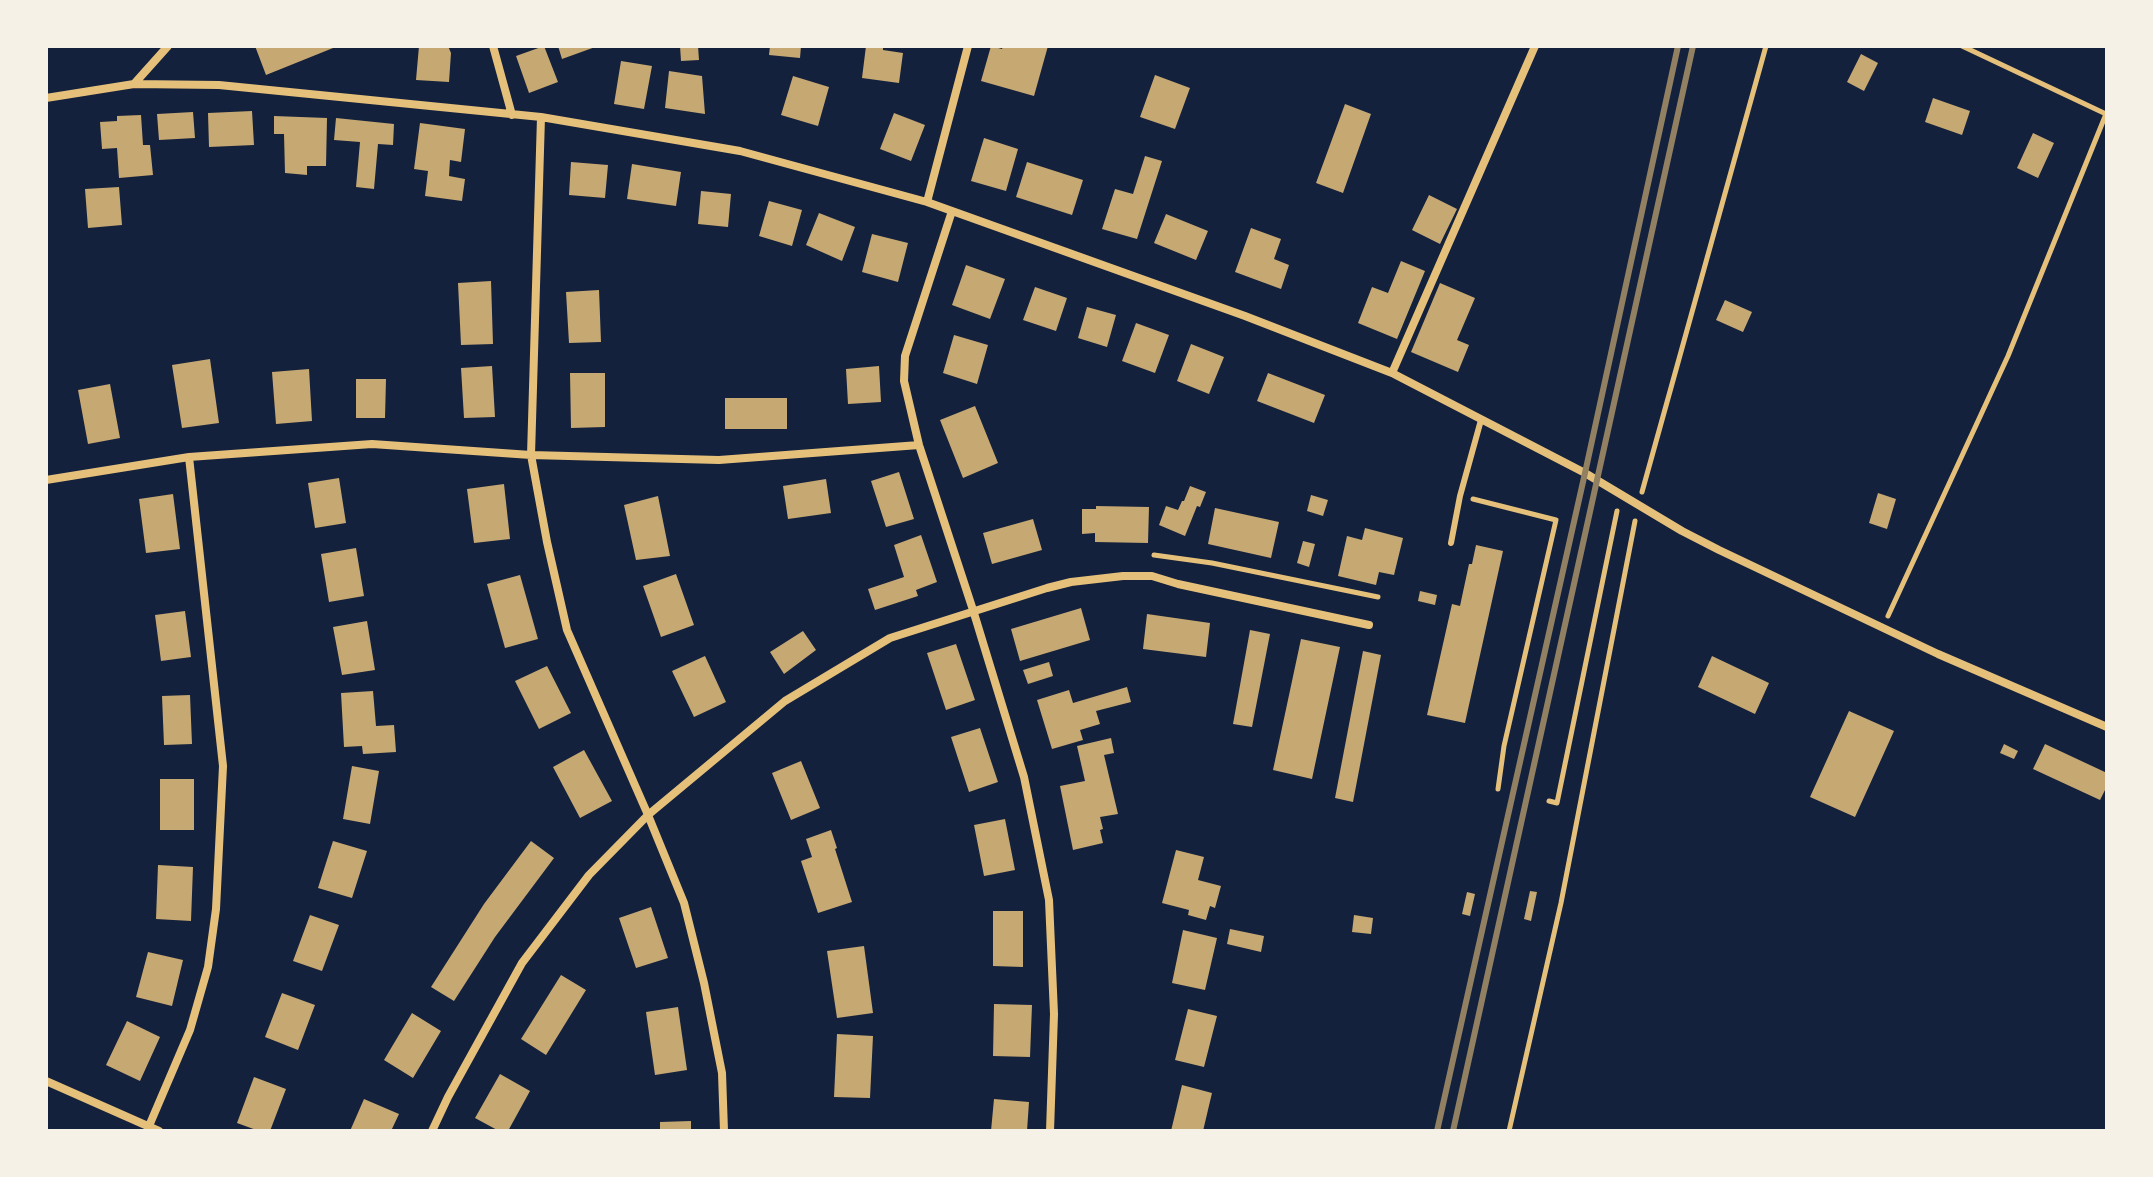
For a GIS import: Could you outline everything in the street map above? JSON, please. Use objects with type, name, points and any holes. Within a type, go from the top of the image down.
[{"type":"street","points":[[134,84],[168,46]]},
{"type":"street","points":[[493,46],[512,115]]},
{"type":"street","points":[[927,202],[968,46]]},
{"type":"street","points":[[1392,373],[1535,46]]},
{"type":"street","points":[[46,98],[134,84],[219,85],[541,117],[740,151],[927,202],[1245,316],[1392,373],[1585,473],[1719,550],[1882,628],[2107,727]]},
{"type":"street","points":[[541,117],[531,455],[567,630],[684,903],[722,1073],[724,1131]]},
{"type":"street","points":[[952,211],[905,356],[904,381],[919,445],[1024,777],[1049,900],[1054,1014],[1050,1131]]},
{"type":"street","points":[[46,480],[189,457],[372,444],[531,455],[719,460],[919,445]]},
{"type":"street","points":[[149,1126],[190,1030],[208,967],[217,893],[223,766],[189,457]]},
{"type":"street","points":[[432,1131],[522,963],[589,875],[648,815],[785,701],[890,638],[1071,582],[1123,576],[1152,576],[1369,625]]},
{"type":"street","points":[[46,1081],[159,1131]]},
{"type":"lane","points":[[1451,543],[1481,420]]},
{"type":"path","points":[[1509,1131],[1561,903],[1638,505],[1766,46]]},
{"type":"path","points":[[1882,628],[2008,356],[2106,114],[1962,46]]},
{"type":"path","points":[[1549,801],[1557,803],[1620,494]]},
{"type":"path","points":[[1460,496],[1556,520],[1504,746],[1498,789]]},
{"type":"path","points":[[1154,555],[1199,560],[1378,597]]},
{"type":"building","points":[[255,46],[338,46],[266,75]]},
{"type":"building","points":[[419,46],[448,46],[451,53],[449,82],[416,80]]},
{"type":"building","points":[[544,46],[558,82],[529,93],[516,56]]},
{"type":"building","points":[[558,46],[598,46],[562,59]]},
{"type":"building","points":[[680,46],[698,46],[699,60],[681,61]]},
{"type":"building","points":[[770,46],[801,46],[800,58],[769,55]]},
{"type":"building","points":[[866,46],[883,46],[883,50],[903,53],[899,83],[862,78]]},
{"type":"building","points":[[991,46],[1002,49],[1003,46],[1048,46],[1034,96],[981,81]]},
{"type":"building","points":[[1861,54],[1878,63],[1864,91],[1847,82]]},
{"type":"building","points":[[621,61],[652,66],[644,109],[614,104]]},
{"type":"building","points":[[669,71],[702,76],[705,114],[665,108]]},
{"type":"building","points":[[1155,75],[1190,88],[1175,129],[1140,117]]},
{"type":"building","points":[[793,76],[829,87],[818,126],[781,115]]},
{"type":"building","points":[[1933,98],[1970,111],[1962,135],[1925,122]]},
{"type":"building","points":[[1345,104],[1371,114],[1343,193],[1316,183]]},
{"type":"building","points":[[252,111],[254,145],[209,147],[208,113]]},
{"type":"building","points":[[193,112],[195,138],[159,140],[157,114]]},
{"type":"building","points":[[894,113],[925,125],[911,161],[880,149]]},
{"type":"building","points":[[141,115],[143,145],[150,145],[153,175],[119,178],[117,148],[102,149],[100,122],[117,121],[117,116]]},
{"type":"building","points":[[274,116],[327,118],[326,166],[307,166],[307,175],[285,173],[284,134],[274,134]]},
{"type":"building","points":[[336,118],[394,124],[393,145],[378,144],[374,189],[356,187],[360,142],[334,140]]},
{"type":"building","points":[[420,123],[465,129],[461,162],[450,160],[449,176],[465,179],[462,201],[425,196],[428,171],[414,169]]},
{"type":"building","points":[[2033,133],[2054,143],[2038,178],[2017,168]]},
{"type":"building","points":[[984,138],[1018,149],[1006,191],[971,181]]},
{"type":"building","points":[[1145,156],[1162,161],[1137,239],[1102,229],[1115,189],[1133,194]]},
{"type":"building","points":[[571,162],[608,165],[605,198],[569,195]]},
{"type":"building","points":[[1027,162],[1083,180],[1072,215],[1016,197]]},
{"type":"building","points":[[632,164],[681,172],[676,206],[627,199]]},
{"type":"building","points":[[119,187],[122,225],[88,228],[85,189]]},
{"type":"building","points":[[701,191],[731,194],[728,227],[698,224]]},
{"type":"building","points":[[1429,195],[1457,209],[1440,244],[1412,230]]},
{"type":"building","points":[[769,201],[802,210],[792,246],[759,236]]},
{"type":"building","points":[[819,213],[855,227],[842,261],[806,245]]},
{"type":"building","points":[[1166,214],[1208,231],[1196,260],[1154,243]]},
{"type":"building","points":[[1251,228],[1281,239],[1274,259],[1289,265],[1281,289],[1235,272]]},
{"type":"building","points":[[872,234],[908,243],[898,282],[862,272]]},
{"type":"building","points":[[1401,261],[1425,271],[1397,339],[1358,323],[1372,287],[1388,293]]},
{"type":"building","points":[[966,265],[1005,279],[990,319],[952,305]]},
{"type":"building","points":[[491,281],[493,344],[461,345],[458,283]]},
{"type":"building","points":[[1440,283],[1475,298],[1457,340],[1469,345],[1458,372],[1411,352]]},
{"type":"building","points":[[1035,287],[1067,298],[1056,331],[1023,320]]},
{"type":"building","points":[[599,290],[601,342],[569,343],[566,292]]},
{"type":"building","points":[[1725,300],[1752,312],[1743,332],[1716,320]]},
{"type":"building","points":[[1087,307],[1116,315],[1107,347],[1078,338]]},
{"type":"building","points":[[1136,323],[1169,335],[1155,373],[1122,361]]},
{"type":"building","points":[[954,335],[988,345],[977,384],[943,373]]},
{"type":"building","points":[[1191,344],[1224,357],[1209,394],[1177,381]]},
{"type":"building","points":[[210,359],[219,423],[182,428],[172,365]]},
{"type":"building","points":[[492,366],[495,417],[464,418],[461,368]]},
{"type":"building","points":[[879,366],[881,402],[848,404],[846,369]]},
{"type":"building","points":[[309,369],[312,421],[276,424],[272,372]]},
{"type":"building","points":[[570,373],[605,373],[605,427],[571,428]]},
{"type":"building","points":[[1268,373],[1325,395],[1314,423],[1257,401]]},
{"type":"building","points":[[356,379],[386,379],[385,418],[356,418]]},
{"type":"building","points":[[110,384],[120,438],[88,444],[78,390]]},
{"type":"building","points":[[725,398],[787,398],[787,429],[725,429]]},
{"type":"building","points":[[975,406],[998,463],[963,478],[940,420]]},
{"type":"building","points":[[899,472],[914,519],[886,527],[871,481]]},
{"type":"building","points":[[339,478],[346,523],[315,528],[308,483]]},
{"type":"building","points":[[826,479],[831,513],[788,519],[783,486]]},
{"type":"building","points":[[504,484],[510,539],[474,543],[467,489]]},
{"type":"building","points":[[1190,486],[1206,492],[1185,536],[1159,525],[1166,506],[1178,510]]},
{"type":"building","points":[[1878,493],[1896,499],[1887,529],[1869,523]]},
{"type":"building","points":[[173,494],[180,549],[146,553],[139,499]]},
{"type":"building","points":[[1311,495],[1328,500],[1323,516],[1307,511]]},
{"type":"building","points":[[658,496],[670,556],[636,560],[624,505]]},
{"type":"building","points":[[1096,506],[1149,507],[1148,543],[1095,542],[1095,533],[1082,534],[1082,509],[1096,509]]},
{"type":"building","points":[[1215,508],[1279,522],[1271,558],[1208,544]]},
{"type":"building","points":[[1033,519],[1042,550],[992,564],[983,533]]},
{"type":"building","points":[[1365,528],[1403,538],[1394,575],[1379,572],[1376,585],[1338,576],[1347,536],[1362,540]]},
{"type":"building","points":[[921,535],[937,582],[916,590],[918,596],[875,610],[868,589],[904,577],[894,545]]},
{"type":"building","points":[[1303,541],[1315,544],[1309,567],[1297,563]]},
{"type":"building","points":[[1476,545],[1503,551],[1465,723],[1427,715],[1452,604],[1460,606]]},
{"type":"building","points":[[356,548],[364,596],[329,602],[321,554]]},
{"type":"building","points":[[676,574],[694,625],[661,637],[643,586]]},
{"type":"building","points":[[520,575],[538,639],[505,648],[487,584]]},
{"type":"building","points":[[1420,591],[1437,595],[1435,605],[1418,601]]},
{"type":"building","points":[[1081,608],[1090,640],[1020,661],[1011,629]]},
{"type":"building","points":[[185,611],[191,657],[161,661],[155,615]]},
{"type":"building","points":[[1147,614],[1210,623],[1206,657],[1143,649]]},
{"type":"building","points":[[367,621],[375,670],[342,675],[333,627]]},
{"type":"building","points":[[1250,630],[1270,634],[1252,727],[1233,724]]},
{"type":"building","points":[[803,631],[816,650],[784,674],[770,652]]},
{"type":"building","points":[[1301,639],[1340,647],[1312,779],[1273,770]]},
{"type":"building","points":[[956,644],[975,700],[946,710],[927,653]]},
{"type":"building","points":[[1363,651],[1381,655],[1353,802],[1335,798]]},
{"type":"building","points":[[705,656],[726,702],[694,717],[672,671]]},
{"type":"building","points":[[1712,656],[1769,683],[1755,714],[1698,687]]},
{"type":"building","points":[[1049,662],[1053,676],[1028,684],[1023,670]]},
{"type":"building","points":[[547,666],[571,713],[539,729],[515,681]]},
{"type":"building","points":[[1127,687],[1131,702],[1096,711],[1100,724],[1080,730],[1083,740],[1052,749],[1037,700],[1069,690],[1073,703]]},
{"type":"building","points":[[373,691],[376,726],[394,725],[396,752],[363,754],[362,746],[344,747],[341,693]]},
{"type":"building","points":[[190,695],[192,744],[164,745],[162,696]]},
{"type":"building","points":[[1849,711],[1894,731],[1855,817],[1810,797]]},
{"type":"building","points":[[980,728],[998,782],[969,792],[951,737]]},
{"type":"building","points":[[1111,738],[1114,753],[1104,755],[1118,814],[1100,817],[1103,843],[1073,850],[1060,786],[1085,781],[1077,746]]},
{"type":"building","points":[[2004,744],[2018,751],[2014,759],[2000,753]]},
{"type":"building","points":[[2045,744],[2107,773],[2107,786],[2100,800],[2033,769]]},
{"type":"building","points":[[584,750],[612,801],[580,818],[553,767]]},
{"type":"building","points":[[801,761],[820,808],[791,820],[772,773]]},
{"type":"building","points":[[352,766],[379,771],[370,824],[343,819]]},
{"type":"building","points":[[160,779],[194,779],[194,830],[160,830]]},
{"type":"building","points":[[1005,819],[1015,870],[984,876],[974,825]]},
{"type":"building","points":[[831,830],[852,902],[818,913],[801,861],[812,857],[806,839]]},
{"type":"building","points":[[333,841],[367,851],[352,898],[318,888]]},
{"type":"building","points":[[531,841],[554,858],[495,937],[454,1001],[431,987],[484,904]]},
{"type":"building","points":[[1176,850],[1204,857],[1198,880],[1221,886],[1215,908],[1210,906],[1206,920],[1188,915],[1189,910],[1162,903]]},
{"type":"building","points":[[158,865],[193,867],[191,921],[156,919]]},
{"type":"building","points":[[1530,891],[1537,892],[1531,921],[1524,919]]},
{"type":"building","points":[[1467,892],[1475,894],[1470,916],[1462,914]]},
{"type":"building","points":[[651,907],[668,958],[636,968],[619,918]]},
{"type":"building","points":[[993,911],[1023,911],[1023,967],[993,966]]},
{"type":"building","points":[[310,915],[339,925],[322,971],[293,961]]},
{"type":"building","points":[[1354,915],[1373,918],[1371,934],[1352,932]]},
{"type":"building","points":[[1230,929],[1264,936],[1261,952],[1227,944]]},
{"type":"building","points":[[1183,930],[1217,938],[1205,990],[1172,983]]},
{"type":"building","points":[[864,946],[873,1013],[837,1018],[827,951]]},
{"type":"building","points":[[148,952],[183,960],[172,1006],[136,997]]},
{"type":"building","points":[[561,975],[586,990],[546,1055],[521,1039]]},
{"type":"building","points":[[282,993],[315,1005],[298,1050],[265,1037]]},
{"type":"building","points":[[994,1004],[1032,1005],[1030,1057],[993,1056]]},
{"type":"building","points":[[678,1007],[687,1070],[655,1075],[646,1012]]},
{"type":"building","points":[[1188,1009],[1217,1016],[1204,1067],[1175,1060]]},
{"type":"building","points":[[412,1013],[441,1031],[413,1078],[384,1060]]},
{"type":"building","points":[[127,1021],[160,1037],[140,1081],[106,1065]]},
{"type":"building","points":[[837,1034],[873,1036],[870,1098],[834,1097]]},
{"type":"building","points":[[500,1074],[530,1091],[508,1131],[499,1131],[475,1118]]},
{"type":"building","points":[[254,1077],[286,1089],[270,1131],[259,1131],[237,1123]]},
{"type":"building","points":[[1182,1085],[1212,1093],[1203,1131],[1171,1131]]},
{"type":"building","points":[[364,1099],[399,1114],[391,1131],[350,1131]]},
{"type":"building","points":[[994,1099],[1029,1102],[1027,1131],[991,1131]]},
{"type":"building","points":[[691,1121],[691,1131],[660,1131],[660,1122]]},
{"type":"railway","points":[[1437,1131],[1678,46]]},
{"type":"railway","points":[[1453,1131],[1693,46]]}]
